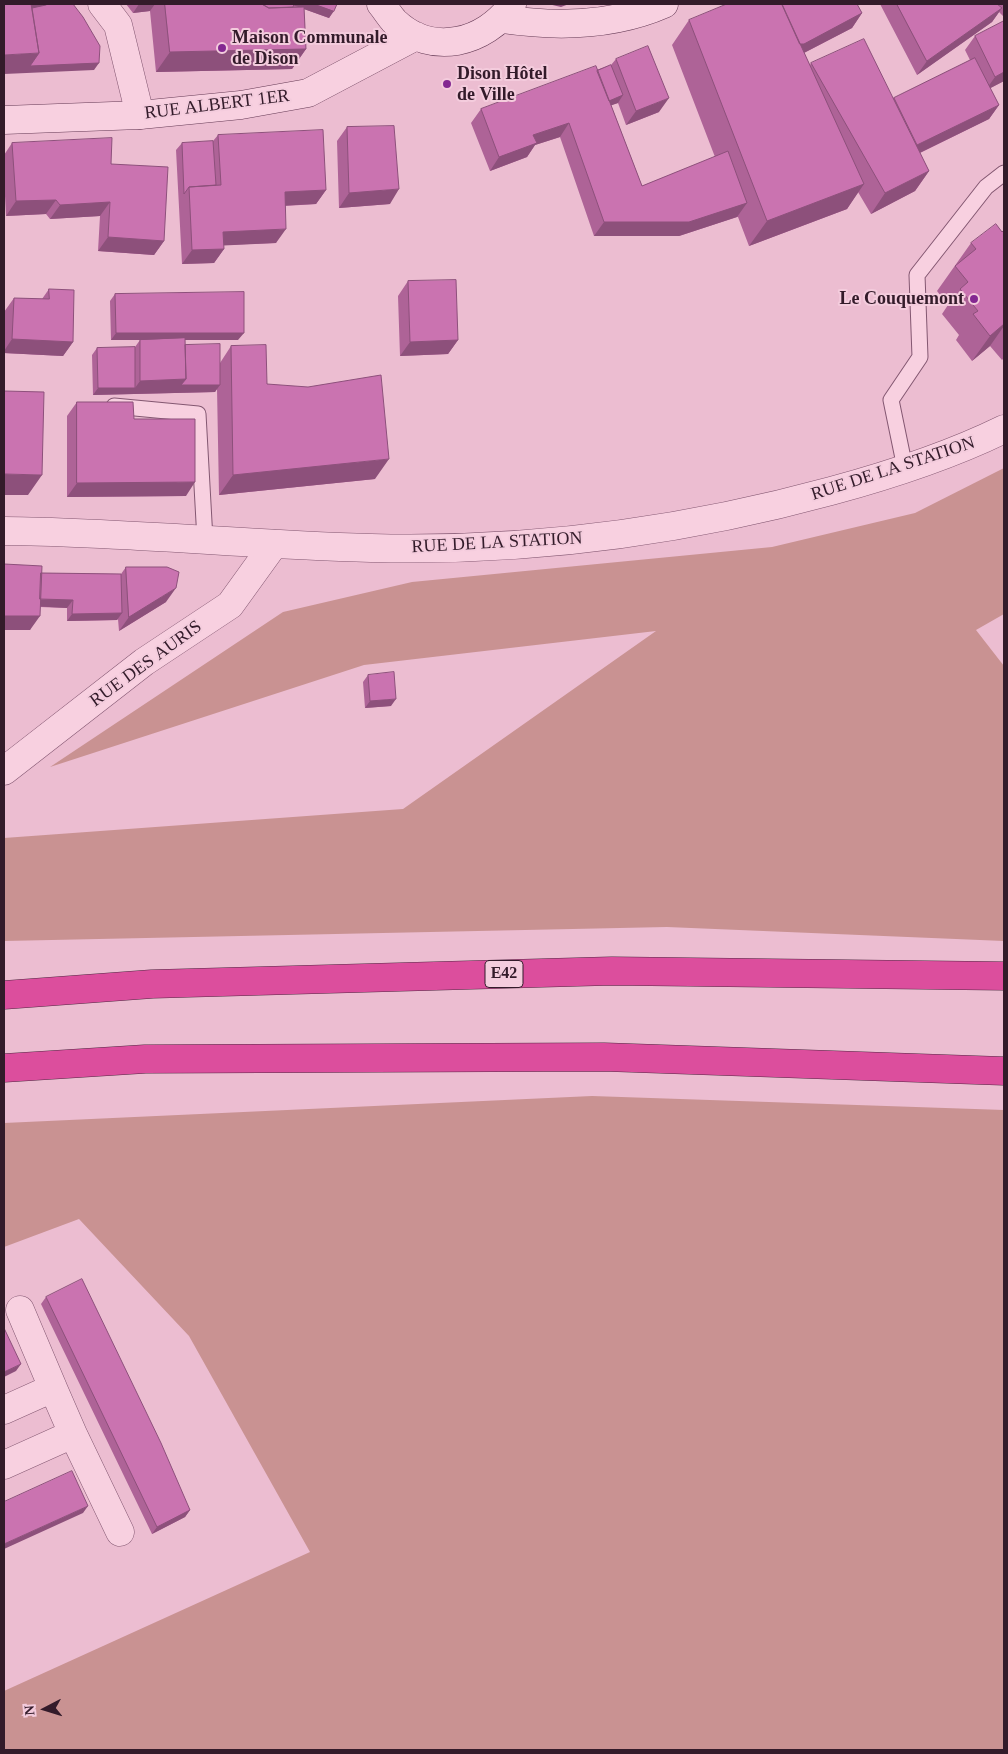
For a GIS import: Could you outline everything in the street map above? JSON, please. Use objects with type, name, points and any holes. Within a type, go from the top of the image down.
[{"type":"highway","name":"E42","points":[[4,995],[161,984],[612,971],[1004,976]]},
{"type":"highway","points":[[4,1068],[145,1059],[604,1057],[1004,1071]]},
{"type":"street","points":[[102,4],[118,25],[140,115]]},
{"type":"street","points":[[381,4],[395,22],[416,36],[439,42],[462,41],[483,33],[507,11],[541,25],[595,22],[647,11],[664,4]]},
{"type":"street","name":"RUE ALBERT 1ER","points":[[4,120],[140,115],[241,105],[308,93],[416,36]]},
{"type":"street","name":"RUE DE LA STATION","points":[[4,531],[72,532],[374,548],[552,544],[694,524],[786,503],[905,468],[967,447],[1004,430]]},
{"type":"street","name":"RUE DES AURIS","points":[[4,771],[144,662],[230,605],[274,544]]},
{"type":"street","points":[[20,1310],[73,1434],[120,1532]]},
{"type":"street","points":[[4,1410],[53,1388]]},
{"type":"street","points":[[4,1466],[73,1434]]},
{"type":"lane","points":[[905,468],[891,400],[920,357],[917,275],[986,187],[1004,172]]},
{"type":"lane","points":[[98,405],[198,414],[205,540]]},
{"type":"shaded area","points":[[1004,468],[1004,614],[976,630],[1004,666],[1004,941],[667,927],[4,941],[4,838],[403,809],[656,631],[364,665],[50,767],[283,612],[412,582],[772,547],[915,513]]},
{"type":"shaded area","points":[[592,1096],[1004,1110],[1004,1750],[4,1750],[4,1691],[310,1552],[189,1336],[79,1219],[4,1247],[4,1123]]},
{"type":"building","points":[[4,4],[31,4],[39,53],[4,55]]},
{"type":"building","points":[[47,4],[73,4],[100,46],[99,63],[30,66],[39,53],[32,8]]},
{"type":"building","points":[[165,4],[262,4],[269,8],[304,7],[306,49],[170,52]]},
{"type":"building","points":[[262,4],[294,4],[293,7],[269,8]]},
{"type":"building","points":[[314,4],[337,4],[334,11]]},
{"type":"building","points":[[727,4],[782,4],[864,184],[767,221],[689,20]]},
{"type":"building","points":[[782,4],[857,4],[862,13],[804,44],[800,44]]},
{"type":"building","points":[[897,4],[997,4],[1002,8],[927,61]]},
{"type":"building","points":[[1004,21],[1004,72],[995,77],[975,36]]},
{"type":"building","points":[[864,39],[929,171],[885,193],[811,63]]},
{"type":"building","points":[[648,46],[669,98],[636,111],[616,59]]},
{"type":"building","points":[[975,58],[999,105],[917,145],[894,98]]},
{"type":"building","points":[[611,65],[623,95],[609,101],[597,71]]},
{"type":"building","points":[[596,66],[642,186],[728,151],[747,203],[689,222],[604,222],[569,123],[533,135],[537,143],[499,157],[481,109]]},
{"type":"building","points":[[394,126],[399,189],[349,193],[347,127]]},
{"type":"building","points":[[323,130],[326,190],[285,192],[286,229],[223,232],[224,249],[192,250],[189,187],[221,185],[218,135]]},
{"type":"building","points":[[112,138],[111,164],[168,167],[164,241],[108,237],[110,202],[60,205],[56,200],[16,201],[12,143]]},
{"type":"building","points":[[213,141],[216,185],[189,187],[184,194],[182,143]]},
{"type":"building","points":[[996,224],[1002,232],[1004,230],[1004,324],[990,336],[973,314],[978,311],[960,289],[968,282],[955,266],[976,249],[971,243]]},
{"type":"building","points":[[456,280],[458,340],[410,342],[408,281]]},
{"type":"building","points":[[49,289],[74,290],[73,342],[12,339],[14,298],[49,299]]},
{"type":"building","points":[[244,292],[244,333],[116,333],[115,294]]},
{"type":"building","points":[[185,338],[186,379],[140,381],[140,340]]},
{"type":"building","points":[[220,344],[220,385],[181,385],[186,379],[185,345]]},
{"type":"building","points":[[266,345],[267,384],[308,387],[381,375],[389,459],[233,475],[231,346]]},
{"type":"building","points":[[135,347],[135,388],[98,388],[97,348]]},
{"type":"building","points":[[4,391],[44,392],[42,475],[4,474]]},
{"type":"building","points":[[77,402],[133,402],[134,419],[195,419],[195,482],[77,483]]},
{"type":"building","points":[[4,564],[42,566],[40,616],[4,616]]},
{"type":"building","points":[[126,567],[167,567],[179,572],[176,588],[129,617]]},
{"type":"building","points":[[41,573],[121,574],[122,613],[72,614],[73,600],[40,599]]},
{"type":"building","points":[[394,672],[396,699],[370,701],[368,675]]},
{"type":"building","points":[[82,1279],[161,1443],[190,1510],[157,1527],[46,1297]]},
{"type":"building","points":[[4,1328],[21,1364],[4,1372]]},
{"type":"building","points":[[72,1471],[88,1506],[4,1544],[4,1502]]},
{"type":"place","name":"Maison Communale de Dison","points":[[222,48]]},
{"type":"place","name":"Dison Hôtel de Ville","points":[[447,84]]},
{"type":"place","name":"Le Couquemont","points":[[974,299]]}]
